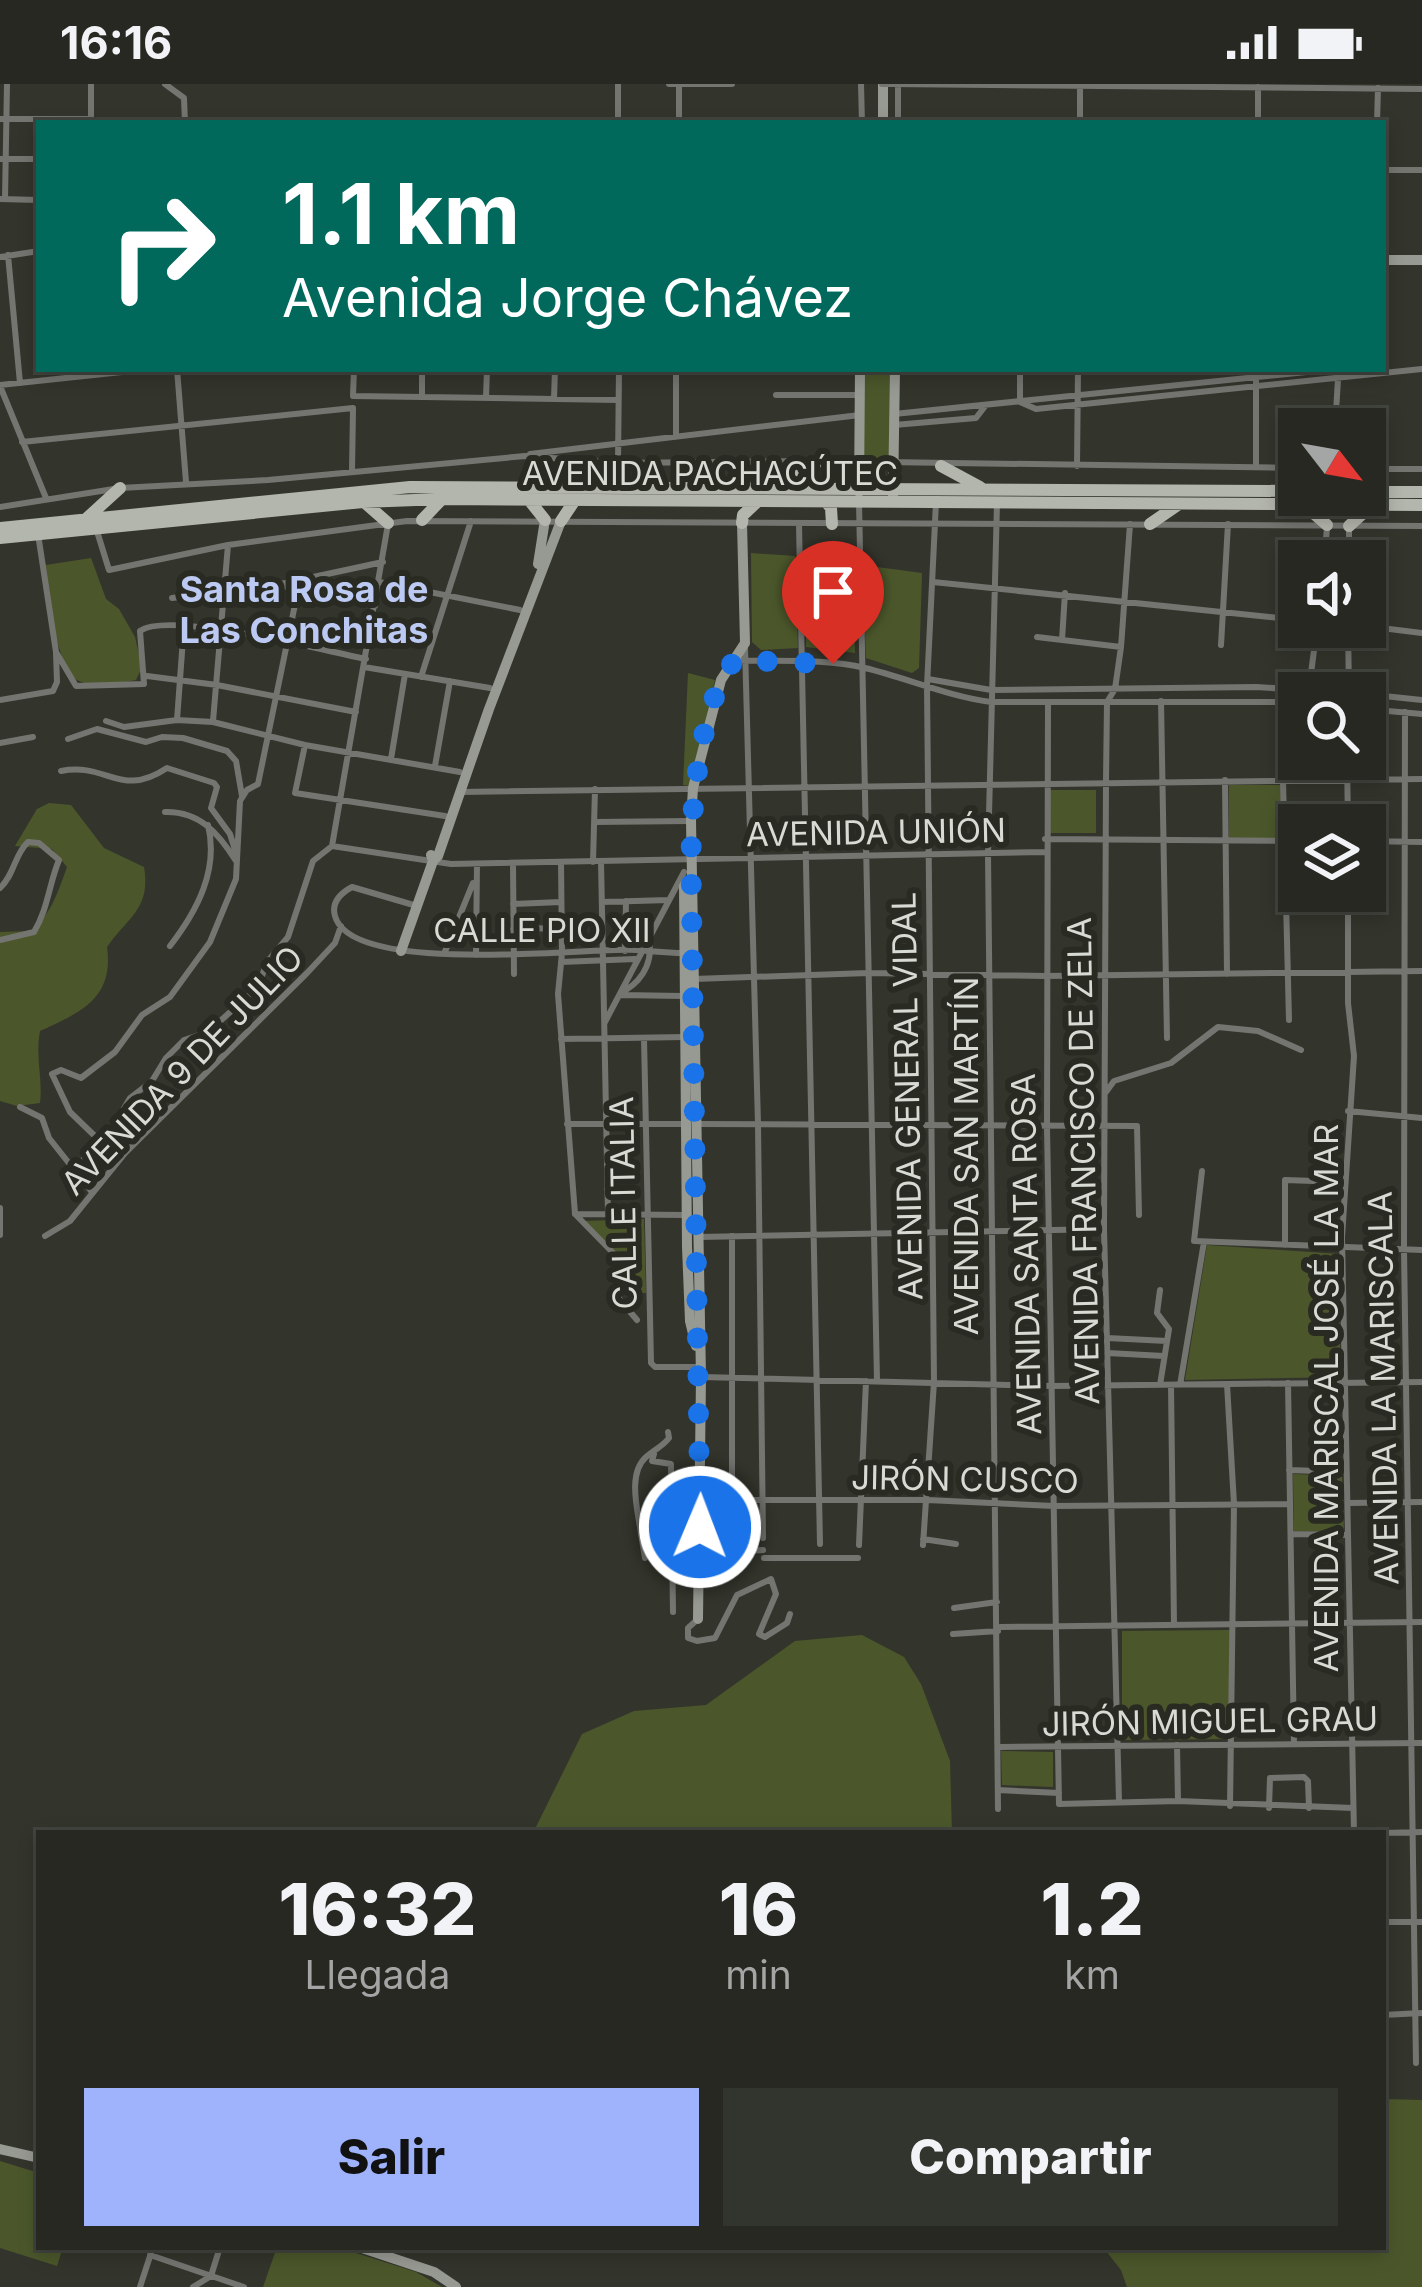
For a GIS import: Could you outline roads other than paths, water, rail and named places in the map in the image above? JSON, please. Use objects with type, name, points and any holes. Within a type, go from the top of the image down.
[{"type":"main road","points":[[686,461],[730,488]]},
{"type":"main road","points":[[772,489],[819,461]]},
{"type":"main road","points":[[941,466],[987,490]]},
{"type":"main road","name":"AVENIDA PACHACÚTEC","points":[[0,528],[91,524],[410,487],[575,500],[826,502],[859,495]]},
{"type":"main road","points":[[91,524],[120,488]]},
{"type":"main road","name":"AVENIDA PACHACÚTEC","points":[[264,506],[503,493],[730,488],[893,496],[987,490],[1278,497]]},
{"type":"main road","name":"AVENIDA PACHACÚTEC","points":[[1386,496],[1422,492]]},
{"type":"main road","name":"AVENIDA PACHACÚTEC","points":[[893,496],[936,502],[1181,502],[1208,496]]},
{"type":"main road","points":[[422,520],[442,499]]},
{"type":"main road","points":[[528,499],[552,527],[575,500]]},
{"type":"main road","name":"AVENIDA PACHACÚTEC","points":[[1386,500],[1422,505]]},
{"type":"main road","points":[[742,523],[743,515],[759,501]]},
{"type":"main road","points":[[363,502],[388,523]]},
{"type":"main road","points":[[826,502],[832,524]]},
{"type":"main road","points":[[1150,524],[1181,502]]},
{"type":"main road","points":[[1318,516],[1328,525]]},
{"type":"main road","points":[[1349,526],[1356,516]]},
{"type":"main road","name":"AVENIDA PACHACÚTEC","points":[[0,538],[91,524]]},
{"type":"street","points":[[7,84],[3,198],[36,198]]},
{"type":"street","points":[[91,84],[91,120]]},
{"type":"street","points":[[164,84],[184,98],[185,120]]},
{"type":"street","points":[[618,84],[618,120]]},
{"type":"street","points":[[669,84],[732,84]]},
{"type":"street","points":[[679,84],[679,120]]},
{"type":"street","points":[[861,84],[862,120]]},
{"type":"street","points":[[886,84],[1422,89]]},
{"type":"street","points":[[880,120],[886,84]]},
{"type":"street","points":[[886,84],[897,120]]},
{"type":"street","points":[[1079,120],[1080,86]]},
{"type":"street","points":[[1258,87],[1258,120]]},
{"type":"street","points":[[1377,120],[1378,88]]},
{"type":"street","points":[[3,119],[47,120]]},
{"type":"street","points":[[3,159],[36,159]]},
{"type":"street","points":[[1386,170],[1422,170]]},
{"type":"street","points":[[20,383],[4,256],[36,251]]},
{"type":"street","points":[[1386,260],[1422,260]]},
{"type":"street","points":[[1386,370],[1422,369]]},
{"type":"street","points":[[46,498],[0,385],[95,372]]},
{"type":"street","points":[[177,372],[186,482]]},
{"type":"street","points":[[352,471],[354,372]]},
{"type":"street","points":[[422,372],[422,397]]},
{"type":"street","points":[[486,398],[487,372]]},
{"type":"street","points":[[554,399],[555,372]]},
{"type":"street","points":[[618,464],[619,372]]},
{"type":"street","points":[[676,372],[676,435]]},
{"type":"street","points":[[860,372],[877,1380]]},
{"type":"street","points":[[892,524],[895,372]]},
{"type":"street","points":[[1020,372],[1020,402]]},
{"type":"street","points":[[1077,466],[1078,372]]},
{"type":"street","points":[[894,419],[976,418],[986,405],[1078,401],[1337,372],[1336,408]]},
{"type":"street","points":[[1256,378],[1256,468]]},
{"type":"street","points":[[776,395],[860,395]]},
{"type":"street","points":[[353,396],[618,400]]},
{"type":"street","points":[[22,442],[353,408]]},
{"type":"street","points":[[525,456],[860,415]]},
{"type":"street","name":"AVENIDA PACHACÚTEC","points":[[0,507],[120,488],[268,480],[525,456],[618,464],[819,461],[1278,468]]},
{"type":"street","points":[[1386,469],[1422,469]]},
{"type":"street","name":"AVENIDA GENERAL VIDAL","points":[[936,502],[927,682],[934,1382],[923,1542],[956,1544]]},
{"type":"street","name":"AVENIDA SAN MARTÍN","points":[[997,502],[988,854],[998,1809]]},
{"type":"street","name":"AVENIDA PACHACÚTEC","points":[[91,524],[106,569],[228,545],[422,520],[552,527],[742,523],[1422,526]]},
{"type":"street","points":[[421,676],[471,520]]},
{"type":"street","points":[[84,1157],[184,1040],[214,1028],[258,987],[267,962],[288,938],[313,861],[332,846],[388,523]]},
{"type":"street","points":[[742,523],[745,644],[740,660],[758,1124],[763,1538]]},
{"type":"street","points":[[799,524],[820,1544]]},
{"type":"street","points":[[1107,702],[1115,689],[1121,647],[1130,524]]},
{"type":"street","points":[[1221,645],[1228,524]]},
{"type":"street","points":[[1326,540],[1328,525]]},
{"type":"street","points":[[1349,526],[1349,540]]},
{"type":"street","points":[[433,862],[431,855],[460,772],[552,527]]},
{"type":"street","points":[[401,951],[552,527]]},
{"type":"street","points":[[0,700],[56,688],[56,652],[38,534]]},
{"type":"street","points":[[213,722],[228,545]]},
{"type":"street","points":[[172,598],[276,585],[383,562]]},
{"type":"street","points":[[379,582],[520,610]]},
{"type":"street","points":[[933,582],[1278,618]]},
{"type":"street","points":[[276,585],[375,606]]},
{"type":"street","points":[[242,796],[258,784],[298,590]]},
{"type":"street","points":[[1062,640],[1065,593]]},
{"type":"street","points":[[56,652],[76,686],[137,686],[145,683],[146,676],[140,631],[154,624],[184,625],[490,688]]},
{"type":"street","points":[[177,720],[184,625]]},
{"type":"street","points":[[1386,629],[1422,633]]},
{"type":"street","points":[[1037,637],[1121,647]]},
{"type":"street","points":[[790,1614],[787,1623],[765,1637],[759,1634],[776,1594],[775,1582],[768,1579],[737,1594],[715,1638],[688,1638],[688,1628],[698,1619],[701,1500],[699,1237],[685,1037],[685,953],[693,788],[721,680],[740,660],[804,660],[991,690],[1278,690]]},
{"type":"street","points":[[391,760],[405,674]]},
{"type":"street","points":[[146,676],[356,712]]},
{"type":"street","points":[[435,767],[450,681]]},
{"type":"street","points":[[927,682],[964,698],[991,702],[1278,701]]},
{"type":"street","points":[[1386,696],[1422,700]]},
{"type":"street","points":[[1161,701],[1167,1038]]},
{"type":"street","name":"AVENIDA FRANCISCO DE ZELA","points":[[1107,702],[1104,1228],[1119,1801]]},
{"type":"street","name":"AVENIDA SANTA ROSA","points":[[1048,703],[1048,1230],[1059,1804],[1119,1801]]},
{"type":"street","points":[[1386,711],[1422,714]]},
{"type":"street","name":"AVENIDA LA MARISCALA","points":[[1405,712],[1405,1382],[1419,1922],[1416,2063]]},
{"type":"street","points":[[106,721],[124,727],[177,720],[213,722],[305,745],[460,772]]},
{"type":"street","points":[[68,739],[97,729],[146,742],[170,736],[214,747],[236,760],[242,796],[232,892],[216,931],[176,990],[142,1015],[115,1052],[87,1075],[78,1078],[61,1070],[52,1074],[70,1112],[100,1141]]},
{"type":"street","points":[[0,743],[33,737]]},
{"type":"street","points":[[305,745],[296,793],[445,816]]},
{"type":"street","points":[[61,770],[95,771],[131,784],[167,768],[214,783],[212,808],[230,834],[238,862]]},
{"type":"street","points":[[460,792],[1278,779]]},
{"type":"street","points":[[1386,779],[1422,779]]},
{"type":"street","points":[[1225,780],[1227,974]]},
{"type":"street","points":[[1347,780],[1348,804]]},
{"type":"street","points":[[595,790],[608,1214]]},
{"type":"street","points":[[165,812],[180,812],[208,825],[238,862]]},
{"type":"street","points":[[594,822],[691,821]]},
{"type":"street","points":[[170,946],[202,894],[212,848],[208,825]]},
{"type":"street","name":"AVENIDA UNIÓN","points":[[1046,838],[1278,841]]},
{"type":"street","points":[[0,888],[14,875],[28,842],[39,843],[59,860],[48,883],[46,912],[34,932],[0,940]]},
{"type":"street","points":[[1386,842],[1422,842]]},
{"type":"street","name":"AVENIDA UNIÓN","points":[[332,846],[433,862],[688,866],[749,860],[1046,852]]},
{"type":"street","points":[[561,862],[561,1040],[575,1214],[618,1258],[616,1295],[637,1320]]},
{"type":"street","points":[[513,863],[514,974]]},
{"type":"street","points":[[443,956],[477,864]]},
{"type":"street","points":[[604,1022],[688,866]]},
{"type":"street","points":[[688,866],[694,979],[687,1215],[690,1321],[700,1372]]},
{"type":"street","points":[[474,880],[476,955]]},
{"type":"street","name":"AVENIDA 9 DE JULIO","points":[[45,1236],[70,1221],[91,1191],[308,974],[337,939],[341,926],[334,911],[336,902],[352,887],[417,906]]},
{"type":"street","points":[[602,902],[668,900]]},
{"type":"street","points":[[625,951],[626,901]]},
{"type":"street","points":[[513,904],[561,902]]},
{"type":"street","points":[[1288,912],[1289,1020]]},
{"type":"street","name":"AVENIDA MARISCAL JOSÉ LA MAR","points":[[1348,912],[1354,1056],[1343,1182],[1354,1830]]},
{"type":"street","name":"CALLE PIO XII","points":[[341,926],[365,940],[401,951],[443,956],[635,959]]},
{"type":"street","points":[[514,929],[562,928]]},
{"type":"street","points":[[622,993],[639,979],[651,953],[648,937]]},
{"type":"street","name":"CALLE PIO XII","points":[[603,956],[640,950],[685,953]]},
{"type":"street","points":[[694,979],[868,973],[1046,976],[1422,971]]},
{"type":"street","points":[[622,993],[685,996]]},
{"type":"street","points":[[1104,1095],[1114,1081],[1171,1063],[1218,1027],[1258,1031],[1301,1050]]},
{"type":"street","points":[[561,1040],[685,1037]]},
{"type":"street","name":"CALLE ITALIA","points":[[644,1038],[652,1366],[700,1372]]},
{"type":"street","points":[[20,1107],[42,1118],[49,1138],[91,1191]]},
{"type":"street","points":[[1348,1112],[1422,1118]]},
{"type":"street","points":[[567,1124],[1136,1126],[1139,1215]]},
{"type":"street","points":[[1202,1171],[1194,1241],[1422,1250]]},
{"type":"street","points":[[1285,1245],[1286,1180],[1343,1182]]},
{"type":"street","points":[[0,1208],[0,1234]]},
{"type":"street","points":[[575,1214],[687,1215]]},
{"type":"street","points":[[699,1237],[1104,1228]]},
{"type":"street","points":[[732,1236],[732,1499]]},
{"type":"street","points":[[1174,1625],[1175,1385],[1204,1241]]},
{"type":"street","points":[[1160,1289],[1157,1313],[1168,1328],[1160,1385]]},
{"type":"street","points":[[1106,1338],[1167,1341]]},
{"type":"street","points":[[1107,1353],[1165,1356]]},
{"type":"street","points":[[700,1372],[733,1379],[1052,1386],[1422,1382]]},
{"type":"street","points":[[860,1545],[866,1380]]},
{"type":"street","points":[[1227,1384],[1234,1504],[1230,1806]]},
{"type":"street","points":[[1288,1384],[1294,1744]]},
{"type":"street","points":[[645,1558],[636,1483],[643,1459],[669,1438],[668,1432]]},
{"type":"street","points":[[655,1451],[652,1461],[671,1464],[673,1612]]},
{"type":"street","points":[[1289,1470],[1347,1472]]},
{"type":"street","name":"JIRÓN CUSCO","points":[[644,1533],[701,1500],[1289,1504]]},
{"type":"street","points":[[1347,1503],[1422,1502]]},
{"type":"street","points":[[1290,1534],[1348,1535]]},
{"type":"street","points":[[700,1554],[858,1558]]},
{"type":"street","points":[[954,1608],[998,1602]]},
{"type":"street","points":[[953,1634],[1058,1626],[1422,1622]]},
{"type":"street","name":"JIRÓN MIGUEL GRAU","points":[[999,1747],[1422,1743]]},
{"type":"street","points":[[1177,1745],[1178,1801]]},
{"type":"street","points":[[1269,1808],[1270,1778],[1288,1777],[1307,1779],[1309,1808]]},
{"type":"street","points":[[998,1790],[1059,1793]]},
{"type":"street","points":[[1119,1801],[1353,1808]]},
{"type":"street","points":[[1386,1833],[1417,1833]]},
{"type":"street","points":[[1386,1922],[1419,1922]]},
{"type":"street","points":[[1386,2014],[1419,2013]]},
{"type":"street","points":[[0,2145],[36,2154]]},
{"type":"street","points":[[193,2287],[211,2276],[219,2250]]},
{"type":"street","points":[[366,2250],[454,2284]]},
{"type":"street","points":[[386,2250],[454,2284]]},
{"type":"street","points":[[140,2287],[152,2251],[244,2287]]},
{"type":"district","name":"Santa Rosa de Las Conchitas","points":[[304,610]]}]
